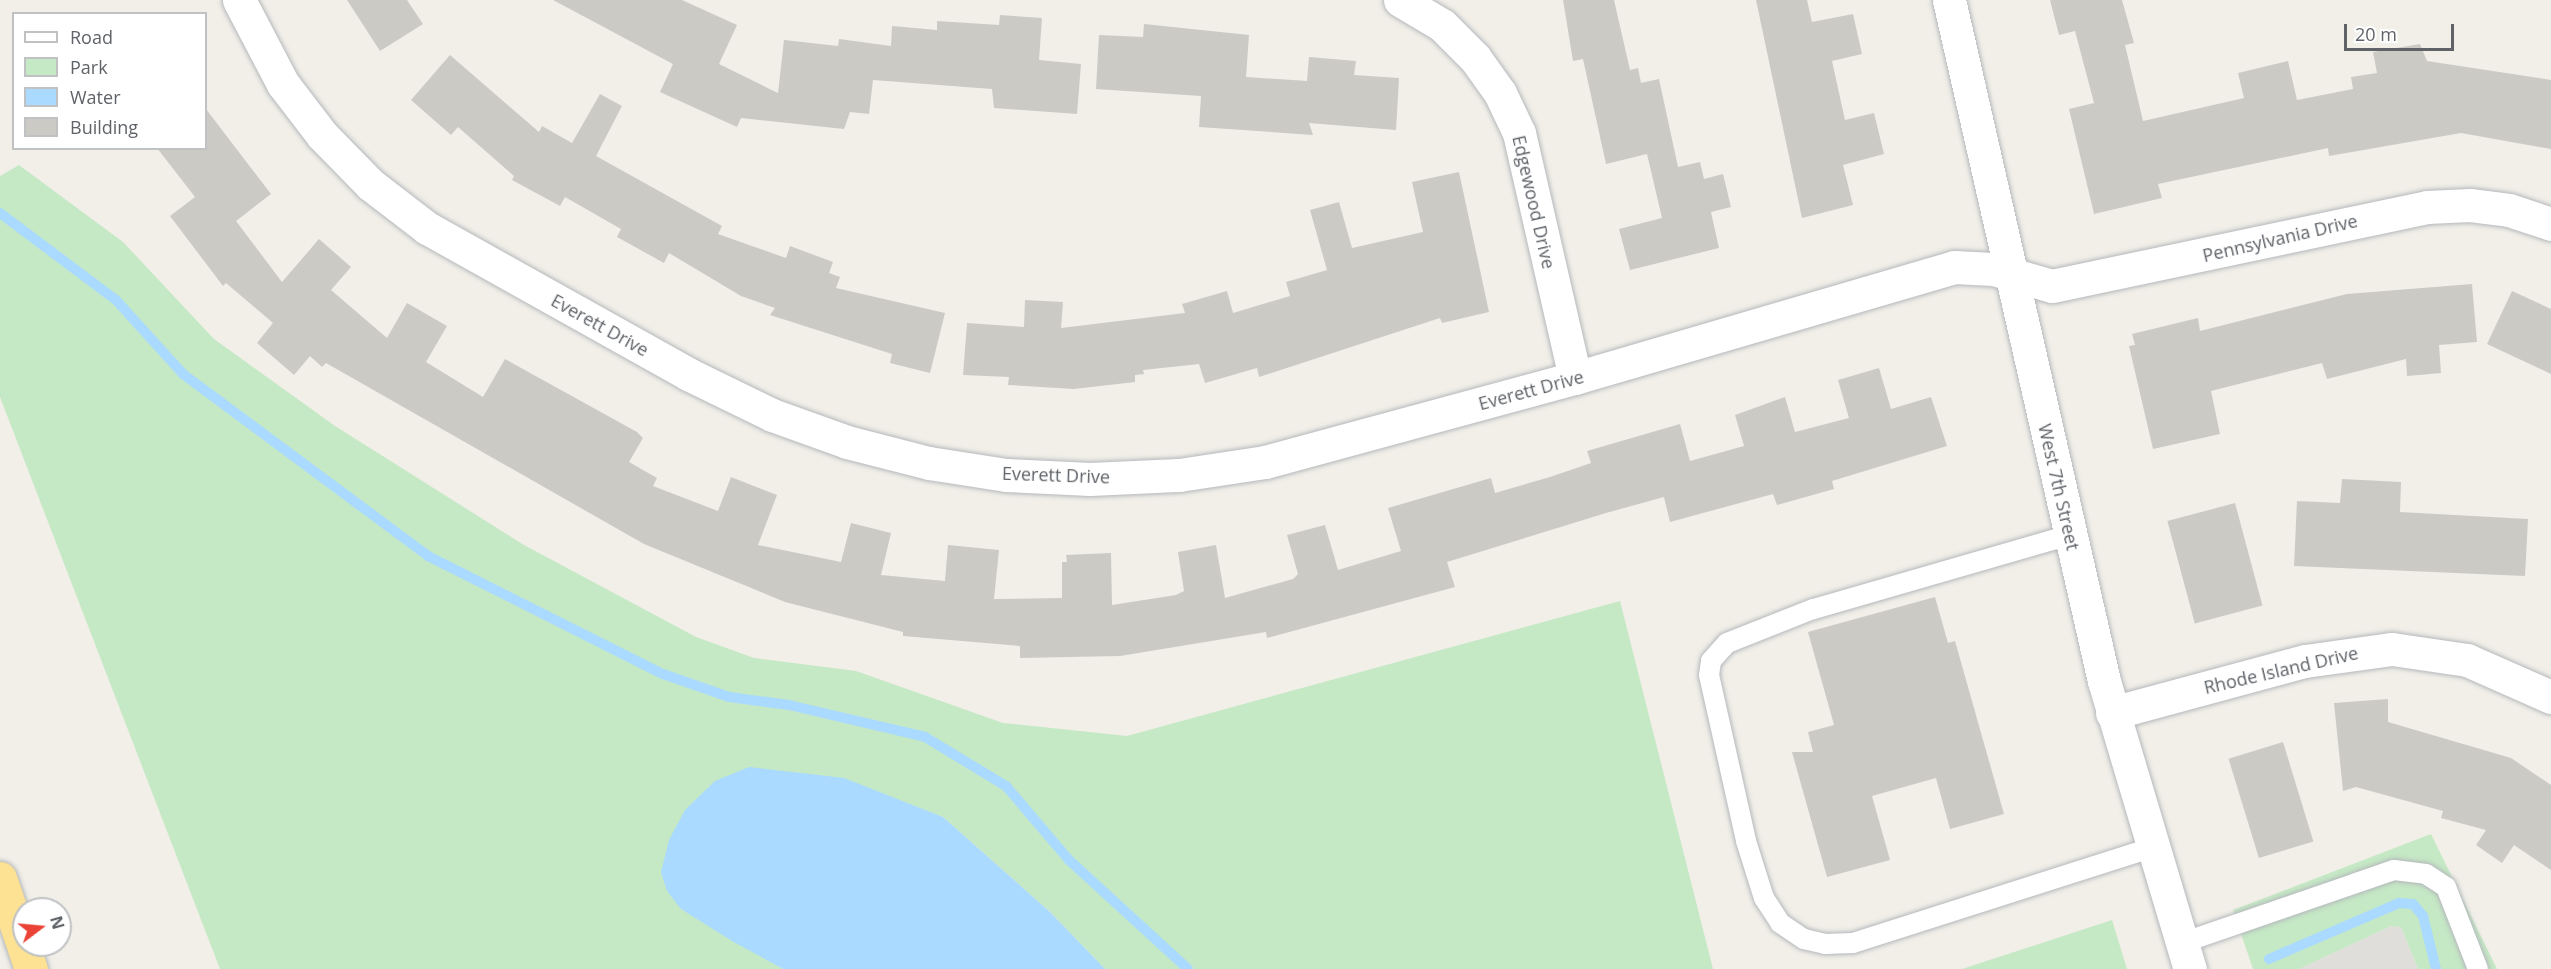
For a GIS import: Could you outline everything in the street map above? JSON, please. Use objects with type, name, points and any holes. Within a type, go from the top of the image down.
[{"type":"highway","points":[[0,878],[31,969]]},
{"type":"street","name":"Everett Drive","points":[[239,0],[283,84],[322,135],[371,185],[427,228],[688,374],[772,415],[847,442],[929,463],[1006,475],[1090,479],[1179,475],[1265,462],[1575,378],[1954,267],[1974,266],[2011,274]]},
{"type":"street","name":"Edgewood Drive","points":[[1400,0],[1442,25],[1467,50],[1505,103],[1519,133],[1575,378]]},
{"type":"street","name":"West 7th Street","points":[[1949,0],[2112,713],[2186,956]]},
{"type":"street","name":"Pennsylvania Drive","points":[[2011,274],[2052,286],[2074,284],[2427,207],[2470,205],[2509,210],[2551,224]]},
{"type":"street","name":"Rhode Island Drive","points":[[2112,713],[2305,661],[2392,649],[2467,660],[2551,697]]},
{"type":"lane","points":[[2070,535],[1813,609],[1727,643],[1711,661],[1709,675],[1746,841],[1764,898],[1780,923],[1804,939],[1825,944],[1853,943],[2153,847]]},
{"type":"lane","points":[[2186,956],[2394,870],[2426,874],[2446,887],[2478,969]]},
{"type":"shaded area","points":[[2391,926],[2401,927],[2418,969],[2299,969]]},
{"type":"green space","points":[[19,165],[123,242],[214,339],[335,426],[524,545],[696,637],[754,658],[856,671],[1003,723],[1127,736],[1620,601],[1713,969],[1105,969],[1050,912],[943,817],[911,805],[681,909],[783,969],[220,969],[0,397],[0,176]]},
{"type":"green space","points":[[2431,834],[2497,969],[2418,969],[2401,927],[2391,926],[2299,969],[2253,969],[2233,910]]},
{"type":"green space","points":[[2112,920],[2127,969],[1962,969]]},
{"type":"water","points":[[749,767],[844,778],[943,817],[1050,912],[1105,969],[783,969],[732,941],[681,909],[667,891],[661,872],[669,840],[685,810],[715,781]]},
{"type":"building","points":[[347,0],[407,0],[423,24],[380,51]]},
{"type":"building","points":[[553,0],[682,0],[737,25],[719,64],[778,93],[784,40],[838,46],[839,39],[891,46],[892,26],[937,30],[937,21],[999,25],[1000,15],[1042,18],[1039,60],[1081,64],[1077,114],[994,108],[992,89],[873,80],[869,114],[850,112],[844,129],[741,118],[737,127],[660,92],[673,64]]},
{"type":"building","points":[[1563,0],[1614,0],[1630,70],[1638,68],[1641,83],[1659,79],[1678,167],[1700,162],[1704,179],[1723,174],[1731,207],[1711,212],[1719,248],[1630,270],[1619,229],[1662,218],[1647,154],[1606,164],[1583,59],[1573,61]]},
{"type":"building","points":[[1756,0],[1807,0],[1812,22],[1853,14],[1862,54],[1832,61],[1845,120],[1874,113],[1884,154],[1843,165],[1853,205],[1802,218]]},
{"type":"building","points":[[2050,0],[2122,0],[2134,43],[2125,45],[2143,121],[2244,98],[2238,73],[2288,61],[2297,100],[2353,89],[2351,77],[2377,73],[2373,52],[2420,44],[2427,61],[2551,80],[2551,149],[2461,133],[2329,156],[2328,148],[2158,184],[2162,198],[2094,214],[2069,109],[2094,103],[2075,31],[2059,35]]},
{"type":"building","points":[[1144,24],[1249,35],[1246,77],[1307,81],[1309,57],[1356,61],[1354,75],[1399,78],[1396,130],[1309,123],[1313,135],[1199,127],[1201,96],[1096,89],[1099,35],[1143,37]]},
{"type":"building","points":[[450,55],[539,132],[542,126],[572,143],[600,94],[622,106],[596,156],[722,226],[718,234],[786,258],[790,246],[833,262],[829,273],[840,277],[836,288],[945,313],[930,373],[890,363],[892,354],[770,315],[775,308],[741,296],[669,253],[664,263],[617,237],[621,229],[565,197],[560,206],[512,180],[514,176],[458,127],[451,135],[411,100]]},
{"type":"building","points":[[207,110],[271,194],[236,221],[282,282],[319,239],[351,267],[331,290],[387,338],[407,303],[447,326],[426,362],[483,397],[505,359],[637,432],[643,438],[629,462],[657,478],[653,486],[718,511],[731,477],[777,495],[758,545],[841,562],[851,523],[891,533],[881,575],[945,581],[948,545],[999,550],[994,599],[1062,598],[1062,562],[1067,562],[1066,555],[1111,553],[1112,605],[1176,595],[1184,591],[1178,552],[1216,545],[1225,598],[1293,579],[1298,574],[1287,535],[1325,525],[1338,570],[1401,551],[1388,508],[1491,478],[1495,493],[1591,463],[1587,451],[1680,424],[1690,461],[1744,446],[1735,415],[1785,397],[1795,432],[1849,418],[1838,380],[1879,368],[1891,409],[1931,397],[1947,446],[1832,481],[1834,489],[1777,505],[1773,494],[1670,522],[1664,497],[1606,513],[1447,562],[1455,587],[1267,638],[1266,632],[1120,656],[1020,658],[1020,646],[903,636],[903,632],[785,602],[644,544],[326,363],[322,367],[310,356],[294,375],[257,343],[273,323],[226,283],[223,286],[170,216],[195,197],[159,150],[207,150]]},
{"type":"building","points":[[1459,172],[1489,312],[1442,323],[1440,318],[1259,377],[1257,368],[1205,383],[1199,364],[1143,370],[1144,374],[1135,375],[1135,382],[1074,389],[1008,385],[1009,377],[963,375],[967,323],[1024,327],[1025,300],[1063,302],[1061,328],[1185,313],[1182,304],[1227,291],[1233,313],[1290,296],[1286,282],[1327,270],[1310,210],[1339,202],[1352,248],[1423,232],[1412,182]]},
{"type":"building","points":[[2472,284],[2477,342],[2439,345],[2441,373],[2407,376],[2406,359],[2327,379],[2322,363],[2211,391],[2220,434],[2153,449],[2129,346],[2135,345],[2132,334],[2198,318],[2200,331],[2347,294]]},
{"type":"building","points":[[2512,291],[2551,309],[2551,374],[2487,344]]},
{"type":"building","points":[[2342,479],[2401,482],[2400,512],[2528,519],[2525,576],[2294,566],[2297,501],[2340,503]]},
{"type":"building","points":[[2235,503],[2262,605],[2195,624],[2167,521]]},
{"type":"building","points":[[1935,597],[1948,643],[1955,641],[2004,814],[1950,829],[1936,778],[1872,796],[1890,860],[1827,877],[1792,752],[1813,752],[1808,732],[1834,725],[1808,632]]},
{"type":"building","points":[[2388,699],[2388,722],[2511,758],[2551,785],[2551,870],[2514,845],[2502,863],[2476,845],[2486,830],[2441,818],[2443,811],[2356,787],[2343,791],[2334,703]]},
{"type":"building","points":[[2283,742],[2313,841],[2259,858],[2228,759]]},
{"type":"waterway","points":[[0,213],[116,300],[183,374],[428,556],[663,674],[729,697],[789,705],[925,737],[1006,786],[1069,860],[1188,969]]},
{"type":"waterway","points":[[2269,959],[2399,903],[2413,904],[2423,916],[2436,969]]}]
